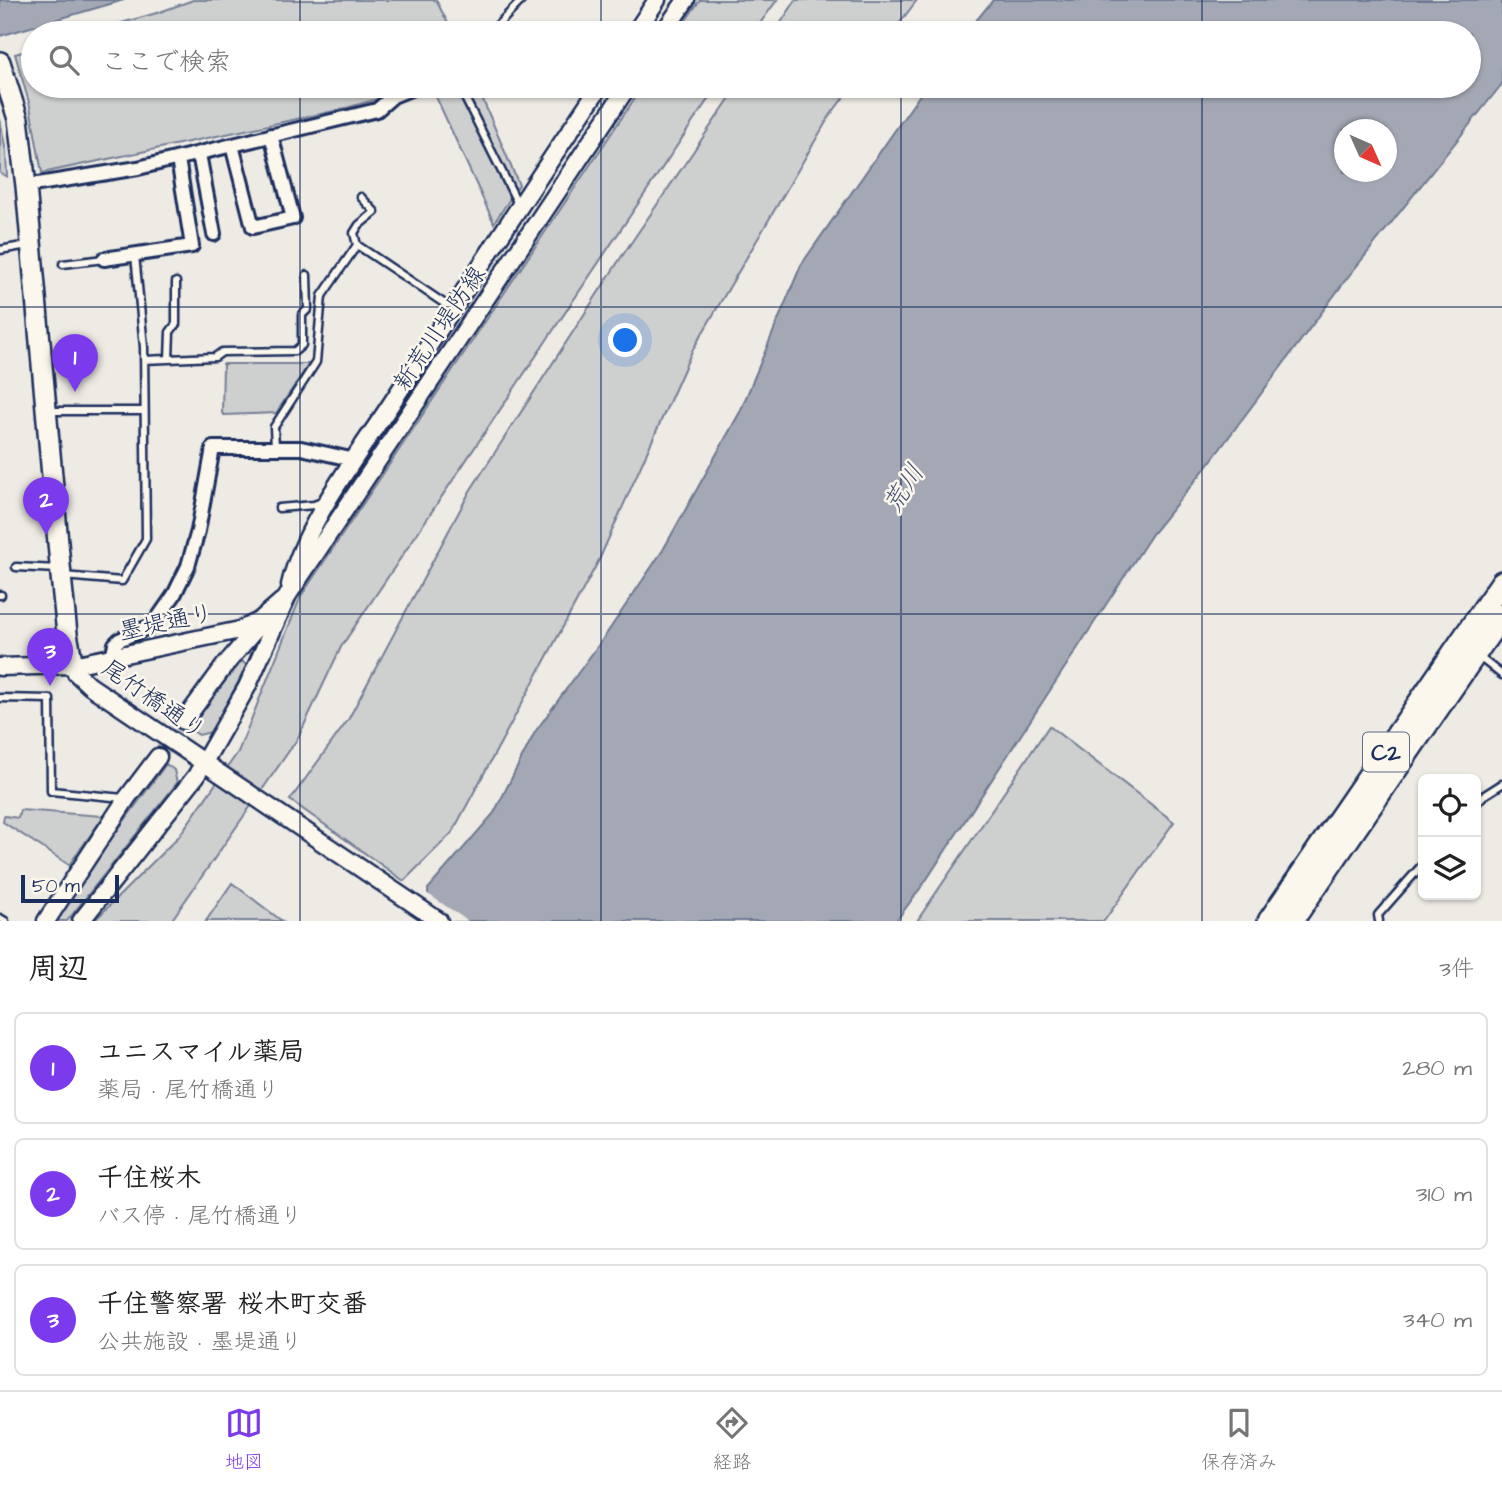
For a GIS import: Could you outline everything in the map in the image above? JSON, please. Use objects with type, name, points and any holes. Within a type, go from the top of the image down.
[{"type":"highway","name":"C2","points":[[1269,921],[1502,582]]},
{"type":"highway","name":"C2","points":[[1292,921],[1502,615]]},
{"type":"main road","points":[[643,21],[657,0]]},
{"type":"main road","points":[[671,21],[686,0]]},
{"type":"main road","name":"尾竹橋通り","points":[[0,62],[18,119],[60,572],[67,634],[76,673],[90,686],[439,921]]},
{"type":"main road","name":"新荒川堤防線","points":[[288,595],[295,562],[328,502],[592,98]]},
{"type":"main road","name":"新荒川堤防線","points":[[81,921],[186,791],[247,687],[288,595],[620,98]]},
{"type":"main road","name":"墨堤通り","points":[[0,667],[73,665],[240,630],[269,614],[288,595]]},
{"type":"main road","points":[[1278,921],[1502,599]]},
{"type":"main road","points":[[184,721],[269,614]]},
{"type":"main road","points":[[1301,921],[1502,632]]},
{"type":"main road","points":[[46,921],[127,798],[158,757]]},
{"type":"street","points":[[26,186],[199,154],[377,110],[391,98]]},
{"type":"street","points":[[232,145],[253,227],[293,218],[271,135]]},
{"type":"street","points":[[199,154],[214,234]]},
{"type":"street","points":[[104,259],[192,246],[178,159]]},
{"type":"street","points":[[112,657],[115,644],[119,640],[153,625],[174,595],[188,566],[198,531],[213,448],[301,448],[355,460]]},
{"type":"lane","points":[[502,21],[522,0]]},
{"type":"lane","points":[[465,98],[519,206]]},
{"type":"lane","points":[[361,197],[374,212],[354,233],[357,245],[452,309]]},
{"type":"lane","points":[[0,250],[30,245]]},
{"type":"lane","points":[[275,447],[274,427],[316,362],[322,296],[357,245]]},
{"type":"lane","points":[[16,567],[122,581],[146,539],[144,360],[135,255]]},
{"type":"lane","points":[[63,264],[104,259]]},
{"type":"lane","points":[[144,360],[215,357],[222,352],[295,351],[302,345],[302,315],[308,309],[307,275]]},
{"type":"lane","points":[[169,359],[170,332],[176,324],[176,282]]},
{"type":"lane","points":[[45,411],[144,411]]},
{"type":"lane","points":[[279,508],[328,502]]},
{"type":"lane","points":[[1483,660],[1502,675]]},
{"type":"lane","points":[[0,698],[50,699],[51,791],[127,798]]},
{"type":"lane","points":[[1481,798],[1502,784]]},
{"type":"lane","points":[[1379,921],[1378,915],[1418,870]]},
{"type":"lane","points":[[0,918],[5,921]]},
{"type":"shaded area","points":[[193,0],[436,0],[447,21],[129,21]]},
{"type":"shaded area","points":[[700,0],[777,0],[762,21],[685,21]]},
{"type":"shaded area","points":[[796,0],[917,0],[901,21],[782,21]]},
{"type":"shaded area","points":[[21,52],[21,75],[15,54]]},
{"type":"shaded area","points":[[28,98],[381,98],[339,110],[42,173]]},
{"type":"shaded area","points":[[437,98],[482,98],[519,185],[494,223]]},
{"type":"shaded area","points":[[635,98],[709,98],[341,647],[298,738],[171,921],[94,921],[179,836],[238,752],[301,596]]},
{"type":"shaded area","points":[[730,98],[843,98],[829,117],[692,351],[599,560],[452,833],[404,881],[290,800],[348,720],[470,491],[620,259]]},
{"type":"shaded area","points":[[0,119],[6,152],[7,177],[0,173]]},
{"type":"shaded area","points":[[223,364],[309,364],[276,413],[224,415]]},
{"type":"shaded area","points":[[242,661],[247,666],[211,732],[199,735],[186,727]]},
{"type":"shaded area","points":[[1049,726],[1174,822],[1104,921],[917,921]]},
{"type":"shaded area","points":[[166,764],[174,770],[177,783],[67,921],[56,921],[92,865]]},
{"type":"shaded area","points":[[20,810],[104,816],[69,865],[3,822],[4,816],[18,818]]},
{"type":"shaded area","points":[[232,883],[282,921],[206,921]]},
{"type":"water","points":[[0,0],[124,0],[52,21],[21,21],[21,30],[0,36]]},
{"type":"water","name":"荒川","points":[[993,0],[1502,0],[1502,84],[1348,277],[1208,465],[1152,534],[925,882],[896,921],[429,921],[428,889],[494,813],[535,732],[663,550],[740,412],[801,265],[918,98],[1481,98],[1481,21],[976,21]]},
{"type":"pier","points":[[425,892],[468,921],[425,921]]},
{"type":"tunnel","points":[[158,757],[184,721]]},
{"type":"place","name":"ユニスマイル薬局","points":[[75,392]]},
{"type":"place","name":"千住桜木","points":[[46,535]]},
{"type":"place","name":"千住警察署 桜木町交番","points":[[50,686]]}]
